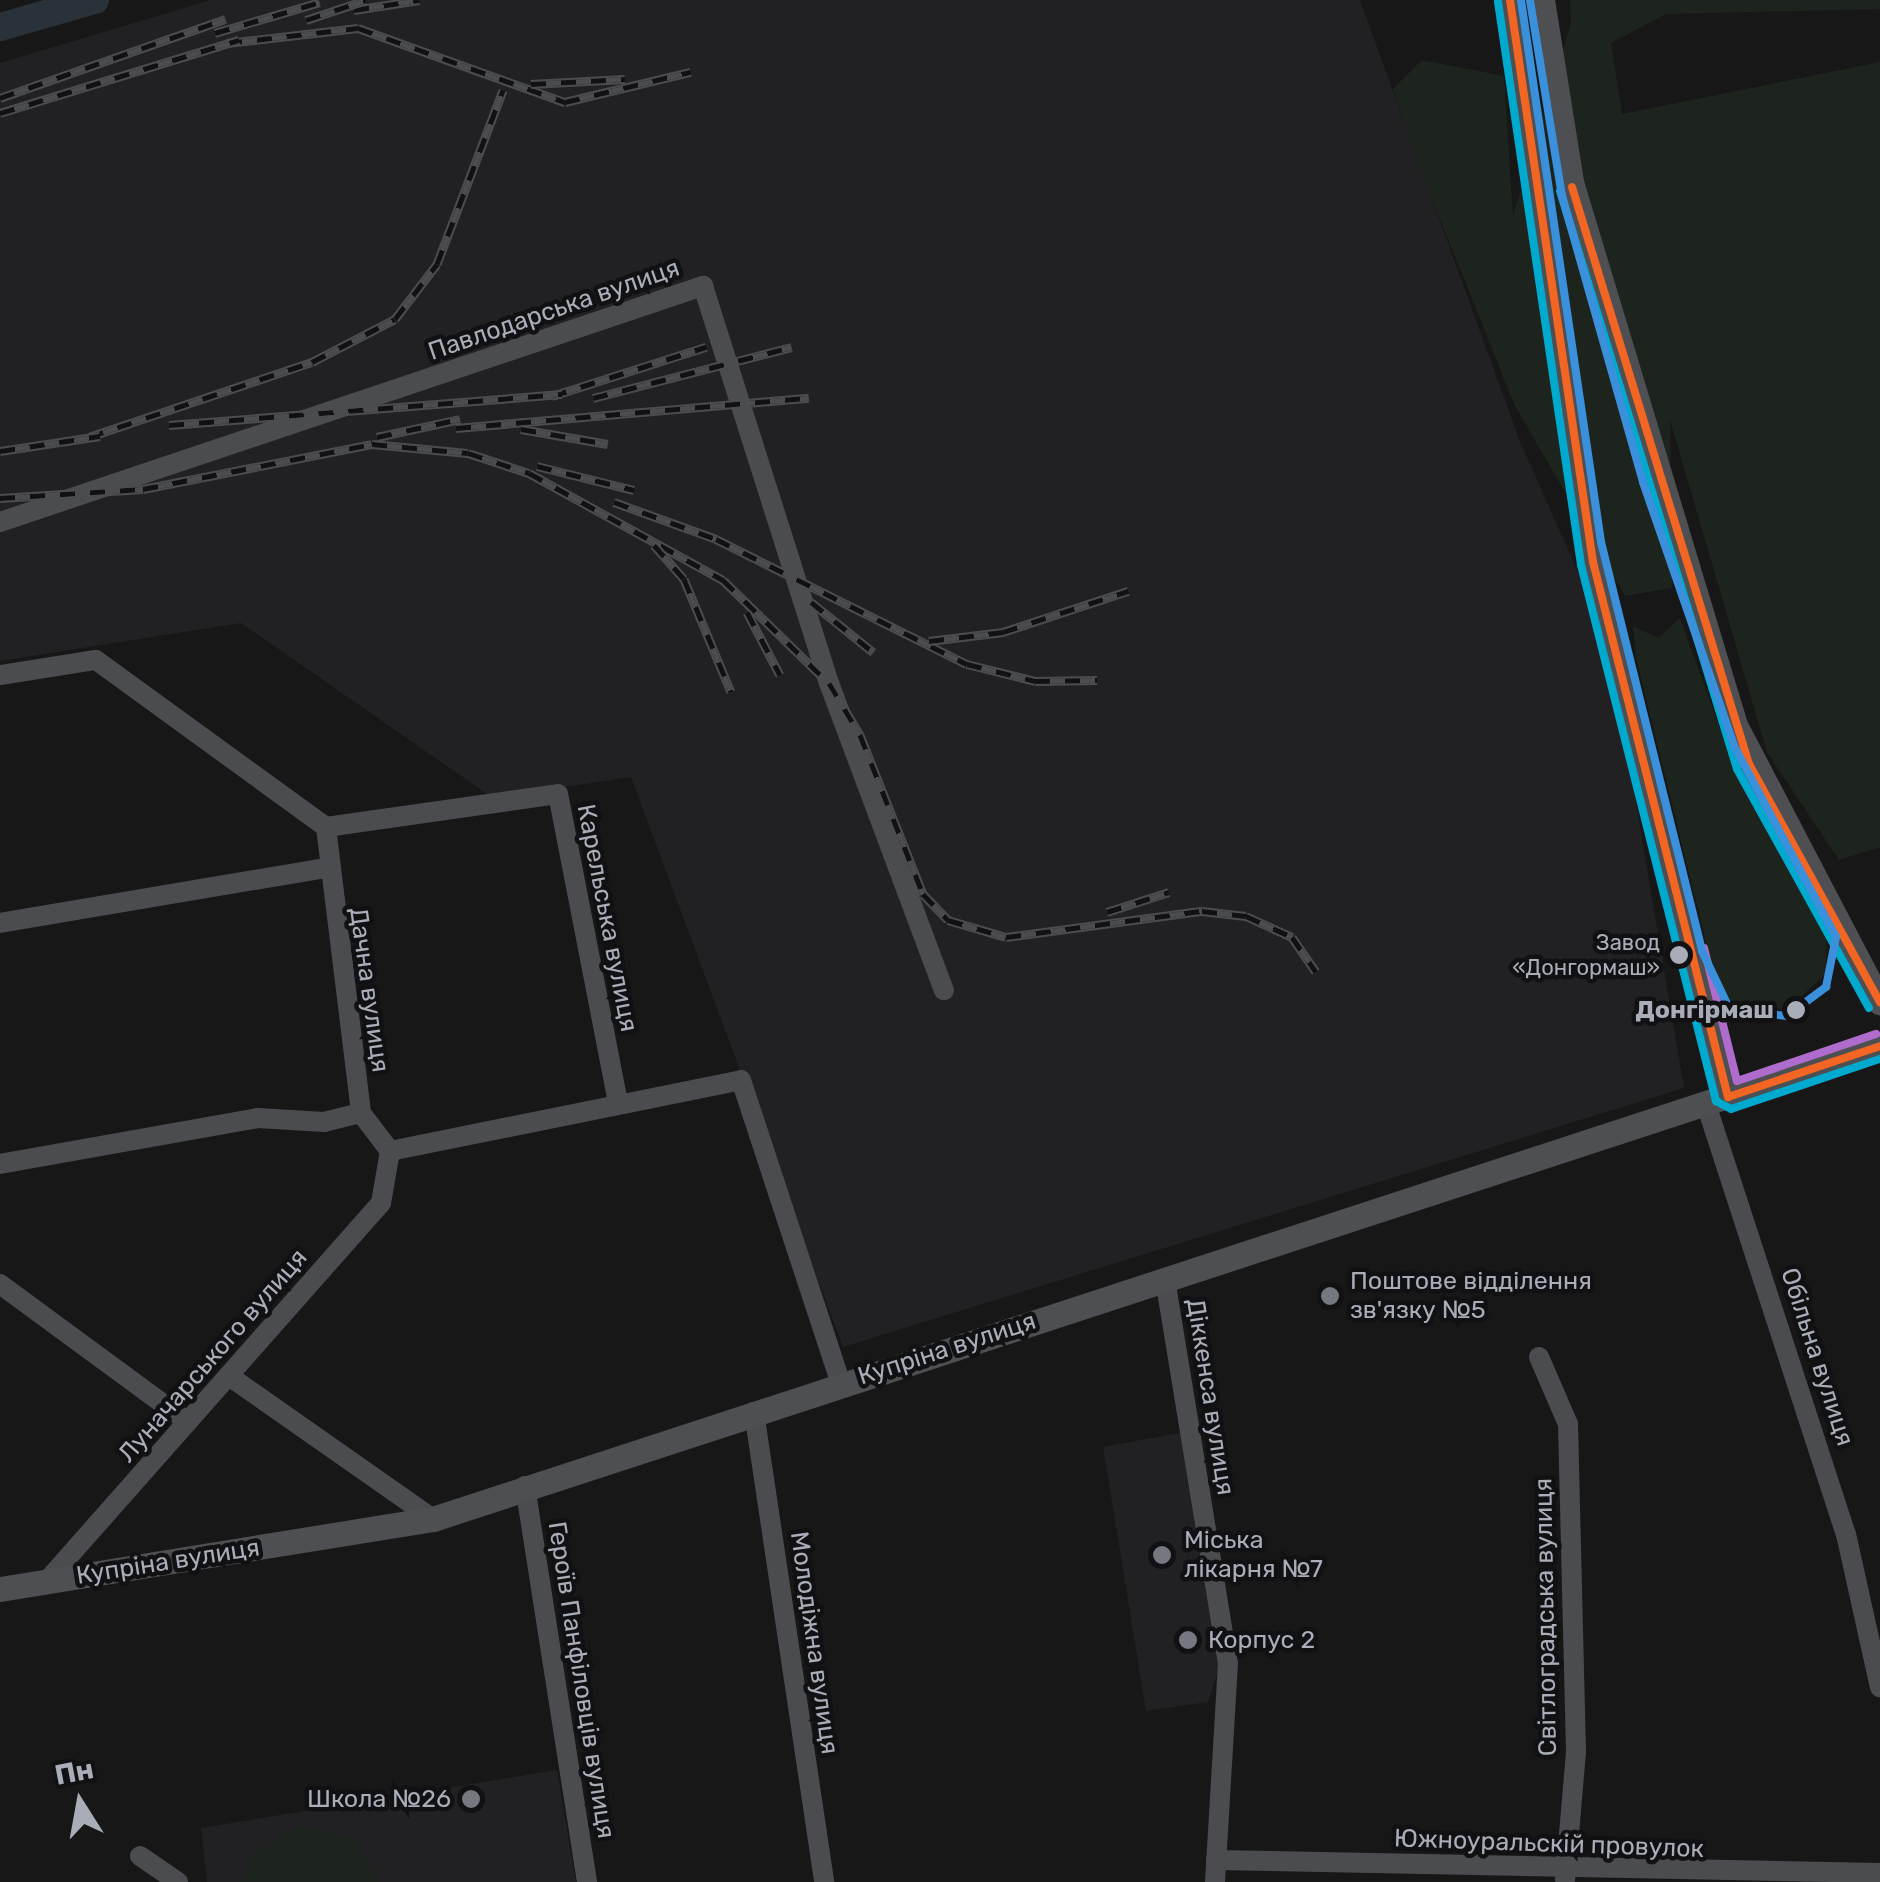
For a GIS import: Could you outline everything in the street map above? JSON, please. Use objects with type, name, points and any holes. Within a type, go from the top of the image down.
[{"type":"main road","points":[[1510,0],[1592,562],[1717,1101]]},
{"type":"main road","points":[[1542,0],[1571,182],[1735,725],[1880,1002]]},
{"type":"main road","name":"Купріна вулиця","points":[[0,1589],[433,1519],[524,1486],[1880,1046]]},
{"type":"street","name":"Павлодарська вулиця","points":[[0,522],[703,286],[828,683],[944,990]]},
{"type":"street","points":[[0,675],[96,660],[326,827]]},
{"type":"street","name":"Карельська вулиця","points":[[326,827],[558,794],[618,1104]]},
{"type":"street","name":"Дачна вулиця","points":[[326,827],[326,868],[361,1113],[390,1150]]},
{"type":"street","points":[[0,923],[326,868]]},
{"type":"street","points":[[390,1150],[741,1080],[841,1384]]},
{"type":"street","name":"Обільна вулиця","points":[[1717,1101],[1846,1534],[1880,1687]]},
{"type":"street","points":[[0,1164],[258,1118],[324,1122],[361,1113]]},
{"type":"street","name":"Луначарського вулиця","points":[[46,1582],[382,1202],[390,1150]]},
{"type":"street","name":"Діккенса вулиця","points":[[1165,1278],[1228,1663],[1215,1882]]},
{"type":"street","points":[[0,1284],[188,1422]]},
{"type":"street","name":"Світлоградська вулиця","points":[[1539,1357],[1568,1424],[1576,1752],[1565,1876]]},
{"type":"street","points":[[229,1376],[433,1519]]},
{"type":"street","name":"Молодіжна вулиця","points":[[754,1412],[824,1882]]},
{"type":"street","name":"Героїв Панфіловців вулиця","points":[[524,1486],[587,1882]]},
{"type":"street","points":[[140,1856],[178,1882]]},
{"type":"street","name":"Южноуральскій провулок","points":[[1216,1860],[1565,1876],[1880,1874]]},
{"type":"shaded area","points":[[211,0],[1360,0],[1519,439],[1586,590],[1626,744],[1684,1088],[843,1347],[631,777],[493,798],[241,623],[0,661],[0,63]]},
{"type":"shaded area","points":[[1570,0],[1880,0],[1880,9],[1666,14],[1611,43],[1622,114],[1880,62],[1880,847],[1839,860],[1767,752],[1670,420],[1672,588],[1625,596],[1514,404],[1424,179],[1393,89],[1422,60],[1504,76],[1513,216],[1571,23]]},
{"type":"shaded area","points":[[1680,618],[1728,751],[1826,931],[1826,974],[1787,1009],[1744,1008],[1723,996],[1714,974],[1636,658],[1633,626],[1658,638]]},
{"type":"shaded area","name":"Міська лікарня №7","points":[[1184,1432],[1221,1662],[1208,1702],[1146,1711],[1103,1447]]},
{"type":"shaded area","name":"Школа №26","points":[[557,1770],[576,1882],[207,1882],[201,1828]]},
{"type":"shaded area","points":[[300,1826],[352,1838],[378,1882],[242,1882],[254,1853]]},
{"type":"waterway","points":[[0,27],[95,0]]},
{"type":"railway","points":[[306,20],[366,0]]},
{"type":"railway","points":[[354,10],[419,0]]},
{"type":"railway","points":[[215,33],[320,2]]},
{"type":"railway","points":[[0,98],[226,19]]},
{"type":"railway","points":[[227,43],[358,28],[565,102],[690,72]]},
{"type":"railway","points":[[0,113],[239,40]]},
{"type":"railway","points":[[531,84],[625,79]]},
{"type":"railway","points":[[89,437],[312,362],[395,319],[437,264],[503,90]]},
{"type":"railway","points":[[552,396],[706,347]]},
{"type":"railway","points":[[593,398],[792,347]]},
{"type":"railway","points":[[169,425],[562,394]]},
{"type":"railway","points":[[456,428],[809,398]]},
{"type":"railway","points":[[377,437],[460,419]]},
{"type":"railway","points":[[521,429],[608,444]]},
{"type":"railway","points":[[0,451],[100,436]]},
{"type":"railway","points":[[0,498],[143,489],[372,444],[468,453],[529,473],[723,580],[829,683],[860,735],[923,894],[948,920],[1006,937],[1202,911],[1246,916],[1292,937],[1316,972]]},
{"type":"railway","points":[[537,466],[634,490]]},
{"type":"railway","points":[[614,502],[716,539],[967,664],[1035,681],[1097,680]]},
{"type":"railway","points":[[654,545],[684,579],[731,692]]},
{"type":"railway","points":[[929,641],[1003,632],[1128,591]]},
{"type":"railway","points":[[811,602],[873,652]]},
{"type":"railway","points":[[747,612],[780,675]]},
{"type":"railway","points":[[1107,912],[1169,892]]},
{"type":"transit line","points":[[1510,0],[1593,562],[1728,1097],[1880,1046]]},
{"type":"transit line","points":[[1521,0],[1601,542],[1702,951],[1730,1010],[1787,1016],[1826,987],[1836,937],[1735,748],[1643,482],[1562,196],[1530,0]]},
{"type":"transit line","points":[[1498,2],[1581,565],[1716,1101],[1731,1109],[1880,1059]]},
{"type":"transit line","points":[[1572,187],[1749,764],[1880,1002]]},
{"type":"transit line","points":[[1560,191],[1737,769],[1869,1008]]},
{"type":"transit line","points":[[1704,948],[1737,1081],[1876,1034]]},
{"type":"place","name":"Завод «Донгормаш»","points":[[1679,955]]},
{"type":"place","name":"Донгірмаш","points":[[1796,1010]]},
{"type":"place","name":"Поштове відділення зв'язку №5","points":[[1330,1296]]},
{"type":"place","name":"Міська лікарня №7","points":[[1162,1555]]},
{"type":"place","name":"Корпус 2","points":[[1188,1640]]},
{"type":"place","name":"Школа №26","points":[[471,1799]]}]
